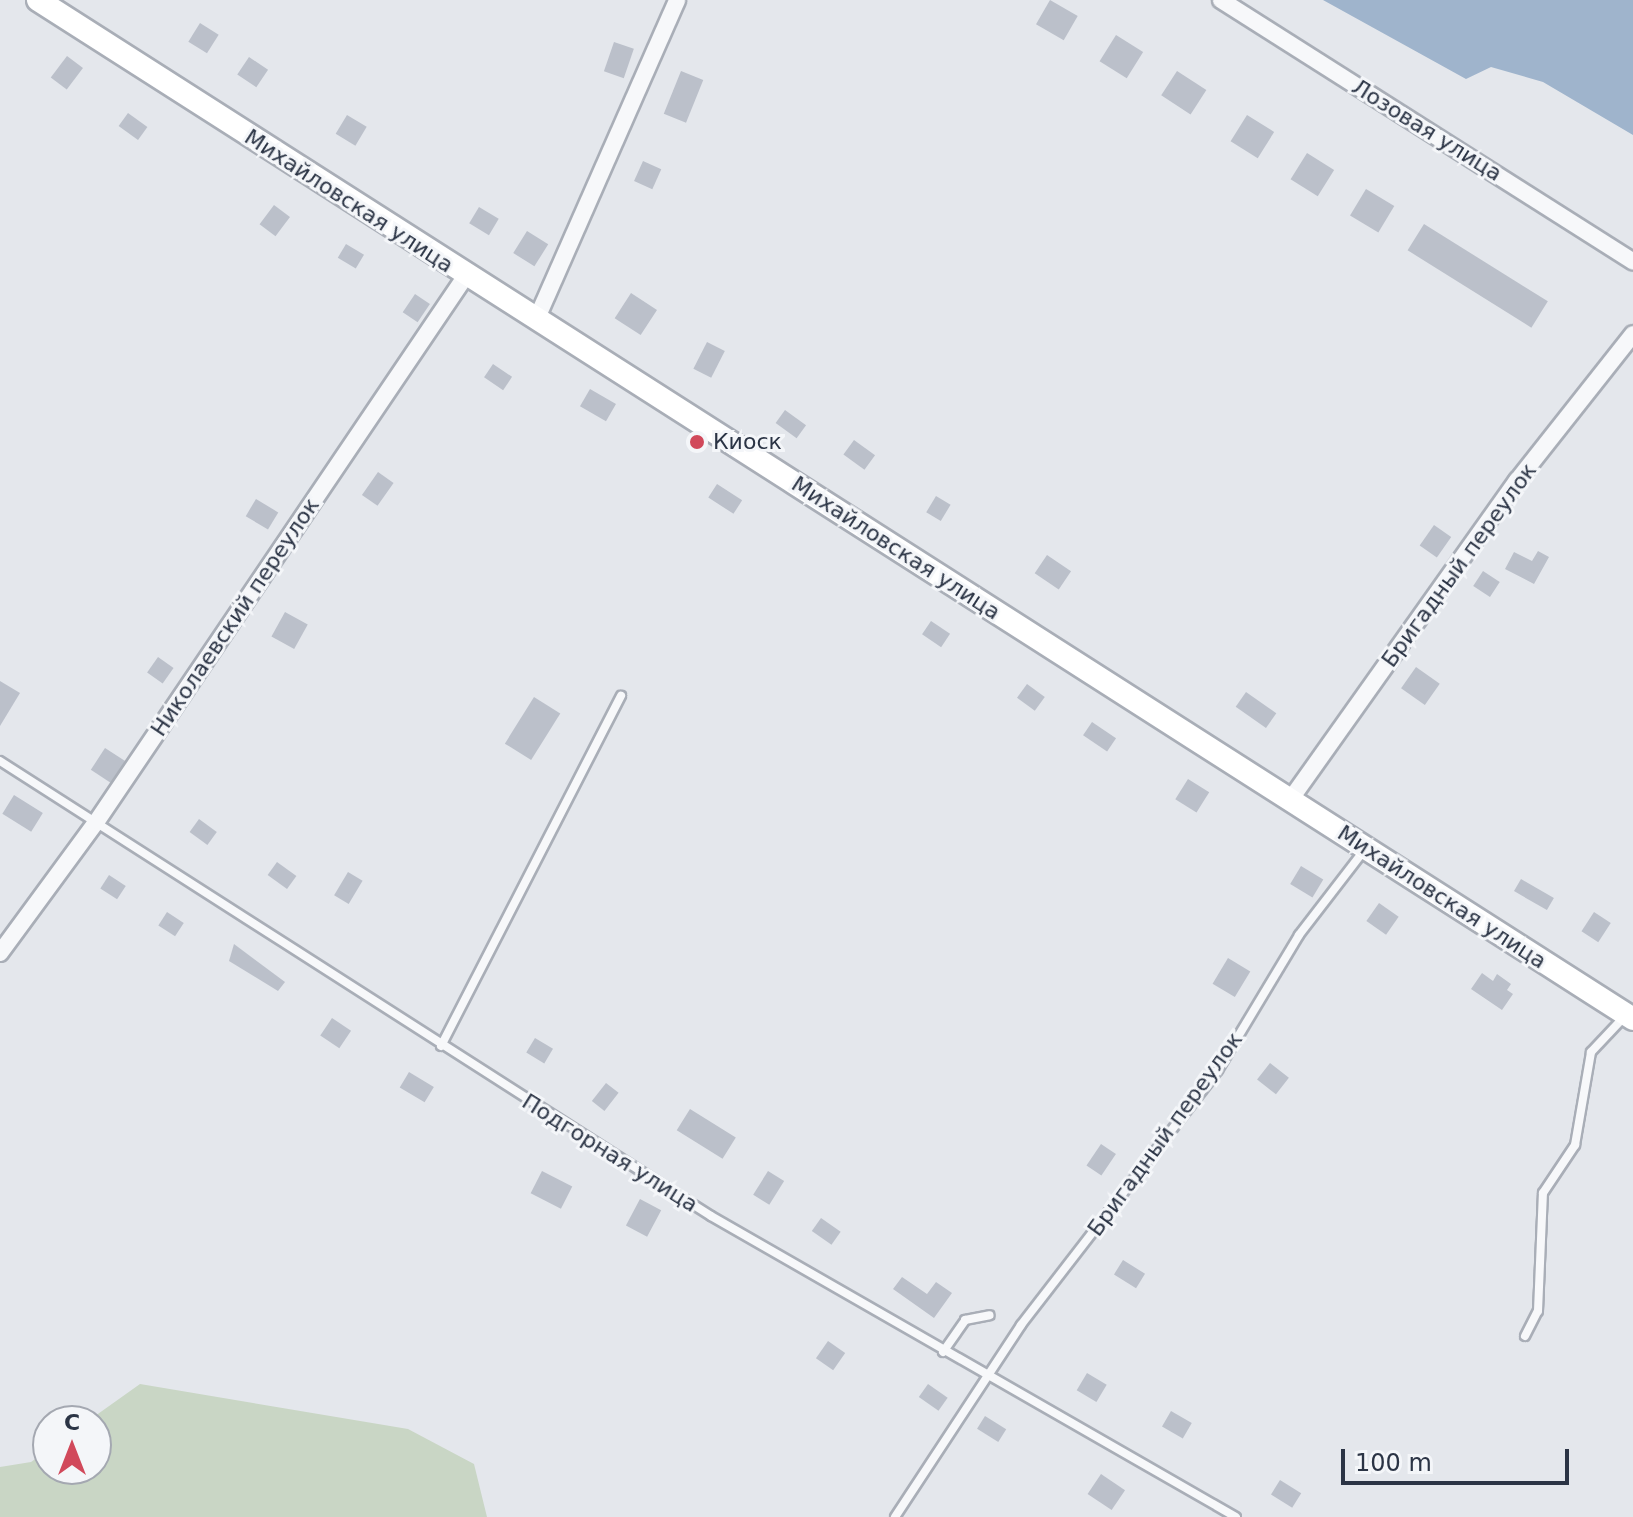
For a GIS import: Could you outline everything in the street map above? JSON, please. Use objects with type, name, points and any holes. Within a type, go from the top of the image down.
[{"type":"street","name":"Михайловская улица","points":[[38,0],[465,277],[537,318],[1630,1017]]},
{"type":"street","points":[[537,318],[677,0]]},
{"type":"street","name":"Лозовая улица","points":[[1221,0],[1633,261]]},
{"type":"street","name":"Николаевский переулок","points":[[0,953],[97,821],[465,277]]},
{"type":"street","name":"Бригадный переулок","points":[[1290,800],[1517,481],[1633,334]]},
{"type":"lane","points":[[441,1046],[621,696]]},
{"type":"lane","name":"Подгорная улица","points":[[0,761],[711,1216],[985,1377],[1129,1451],[1236,1517]]},
{"type":"lane","name":"Бригадный переулок","points":[[895,1517],[985,1377],[1218,1070],[1299,935],[1367,848]]},
{"type":"lane","points":[[1525,1336],[1538,1311],[1543,1193],[1575,1145],[1584,1067],[1591,1052],[1630,1017]]},
{"type":"lane","points":[[943,1352],[965,1320],[990,1315]]},
{"type":"green space","points":[[140,1384],[408,1429],[474,1464],[487,1517],[0,1517],[0,1467],[32,1461],[32,1485],[112,1485],[110,1405]]},
{"type":"water","points":[[1323,0],[1633,0],[1633,135],[1543,82],[1491,67],[1466,79]]},
{"type":"building","points":[[1050,0],[1078,16],[1064,40],[1036,24]]},
{"type":"building","points":[[200,23],[219,35],[207,53],[188,42]]},
{"type":"building","points":[[1116,35],[1143,52],[1127,78],[1100,61]]},
{"type":"building","points":[[614,42],[634,49],[624,78],[604,71]]},
{"type":"building","points":[[67,56],[83,68],[67,90],[51,78]]},
{"type":"building","points":[[249,57],[268,70],[256,87],[237,74]]},
{"type":"building","points":[[681,71],[703,80],[686,123],[664,114]]},
{"type":"building","points":[[1177,71],[1206,90],[1191,114],[1161,95]]},
{"type":"building","points":[[128,113],[147,127],[138,140],[119,126]]},
{"type":"building","points":[[347,115],[367,127],[355,146],[336,134]]},
{"type":"building","points":[[1247,115],[1274,132],[1258,158],[1231,141]]},
{"type":"building","points":[[1307,153],[1334,170],[1318,196],[1291,179]]},
{"type":"building","points":[[643,161],[661,169],[652,189],[634,181]]},
{"type":"building","points":[[1366,189],[1394,206],[1378,233],[1350,216]]},
{"type":"building","points":[[274,205],[290,217],[276,236],[260,224]]},
{"type":"building","points":[[479,207],[499,219],[489,235],[469,223]]},
{"type":"building","points":[[1424,224],[1548,301],[1531,328],[1408,250]]},
{"type":"building","points":[[527,231],[548,244],[534,266],[513,253]]},
{"type":"building","points":[[346,244],[364,255],[356,269],[338,258]]},
{"type":"building","points":[[631,293],[657,310],[641,335],[615,318]]},
{"type":"building","points":[[415,294],[430,304],[418,322],[403,312]]},
{"type":"building","points":[[707,342],[725,351],[711,378],[693,369]]},
{"type":"building","points":[[493,364],[512,377],[503,390],[484,377]]},
{"type":"building","points":[[590,389],[616,404],[606,421],[580,406]]},
{"type":"building","points":[[785,410],[806,425],[797,438],[776,423]]},
{"type":"building","points":[[854,440],[875,455],[864,470],[843,455]]},
{"type":"building","points":[[378,472],[394,483],[378,506],[362,495]]},
{"type":"building","points":[[717,484],[742,500],[733,514],[708,497]]},
{"type":"building","points":[[936,496],[951,505],[941,521],[926,512]]},
{"type":"building","points":[[256,499],[278,512],[268,530],[246,516]]},
{"type":"building","points":[[1434,525],[1451,537],[1437,558],[1420,545]]},
{"type":"building","points":[[1538,551],[1549,557],[1534,584],[1505,569],[1514,552],[1532,561]]},
{"type":"building","points":[[1047,555],[1071,571],[1059,589],[1035,573]]},
{"type":"building","points":[[1483,571],[1500,582],[1490,597],[1473,586]]},
{"type":"building","points":[[285,612],[308,625],[294,649],[271,636]]},
{"type":"building","points":[[931,621],[950,634],[941,647],[922,634]]},
{"type":"building","points":[[158,657],[174,668],[163,683],[147,673]]},
{"type":"building","points":[[1416,667],[1440,684],[1425,705],[1401,688]]},
{"type":"building","points":[[0,681],[20,693],[0,726]]},
{"type":"building","points":[[1027,684],[1045,697],[1035,711],[1017,698]]},
{"type":"building","points":[[1246,692],[1276,713],[1266,728],[1236,707]]},
{"type":"building","points":[[534,697],[560,713],[531,760],[505,744]]},
{"type":"building","points":[[1092,722],[1116,738],[1107,751],[1083,735]]},
{"type":"building","points":[[105,748],[125,761],[111,783],[91,770]]},
{"type":"building","points":[[1188,779],[1209,792],[1196,813],[1175,799]]},
{"type":"building","points":[[14,795],[43,813],[31,832],[2,814]]},
{"type":"building","points":[[199,819],[217,832],[207,845],[190,832]]},
{"type":"building","points":[[277,862],[296,876],[287,889],[268,875]]},
{"type":"building","points":[[1301,866],[1323,879],[1312,897],[1290,884]]},
{"type":"building","points":[[348,872],[363,881],[349,904],[334,895]]},
{"type":"building","points":[[109,875],[126,886],[117,899],[100,888]]},
{"type":"building","points":[[1521,879],[1554,898],[1547,910],[1514,891]]},
{"type":"building","points":[[1379,903],[1399,917],[1386,935],[1366,921]]},
{"type":"building","points":[[167,912],[184,923],[175,936],[158,925]]},
{"type":"building","points":[[1594,912],[1611,923],[1598,942],[1581,931]]},
{"type":"building","points":[[234,944],[285,982],[278,991],[229,961]]},
{"type":"building","points":[[1228,958],[1250,971],[1235,997],[1213,984]]},
{"type":"building","points":[[1482,973],[1493,981],[1497,974],[1511,984],[1507,990],[1513,994],[1502,1010],[1471,989]]},
{"type":"building","points":[[332,1018],[351,1031],[339,1048],[320,1035]]},
{"type":"building","points":[[535,1038],[553,1049],[544,1063],[526,1053]]},
{"type":"building","points":[[1270,1063],[1289,1078],[1276,1094],[1257,1080]]},
{"type":"building","points":[[409,1072],[434,1087],[425,1102],[400,1087]]},
{"type":"building","points":[[606,1083],[619,1093],[604,1111],[592,1101]]},
{"type":"building","points":[[690,1109],[736,1138],[723,1159],[677,1130]]},
{"type":"building","points":[[1101,1144],[1116,1154],[1101,1176],[1086,1166]]},
{"type":"building","points":[[542,1171],[572,1186],[561,1209],[531,1193]]},
{"type":"building","points":[[768,1171],[784,1181],[769,1205],[753,1195]]},
{"type":"building","points":[[640,1199],[661,1210],[647,1237],[626,1225]]},
{"type":"building","points":[[821,1218],[841,1232],[831,1245],[812,1231]]},
{"type":"building","points":[[1123,1260],[1145,1274],[1136,1288],[1114,1274]]},
{"type":"building","points":[[902,1277],[927,1294],[936,1282],[952,1293],[934,1318],[893,1289]]},
{"type":"building","points":[[828,1341],[845,1353],[833,1370],[816,1358]]},
{"type":"building","points":[[1087,1373],[1107,1385],[1096,1402],[1077,1390]]},
{"type":"building","points":[[928,1384],[948,1398],[938,1411],[919,1397]]},
{"type":"building","points":[[1171,1411],[1192,1423],[1183,1439],[1162,1427]]},
{"type":"building","points":[[985,1416],[1006,1429],[998,1442],[977,1429]]},
{"type":"building","points":[[1101,1474],[1125,1490],[1112,1510],[1088,1494]]},
{"type":"building","points":[[1280,1480],[1301,1493],[1292,1508],[1271,1494]]},
{"type":"place","name":"Киоск","points":[[697,442]]}]
